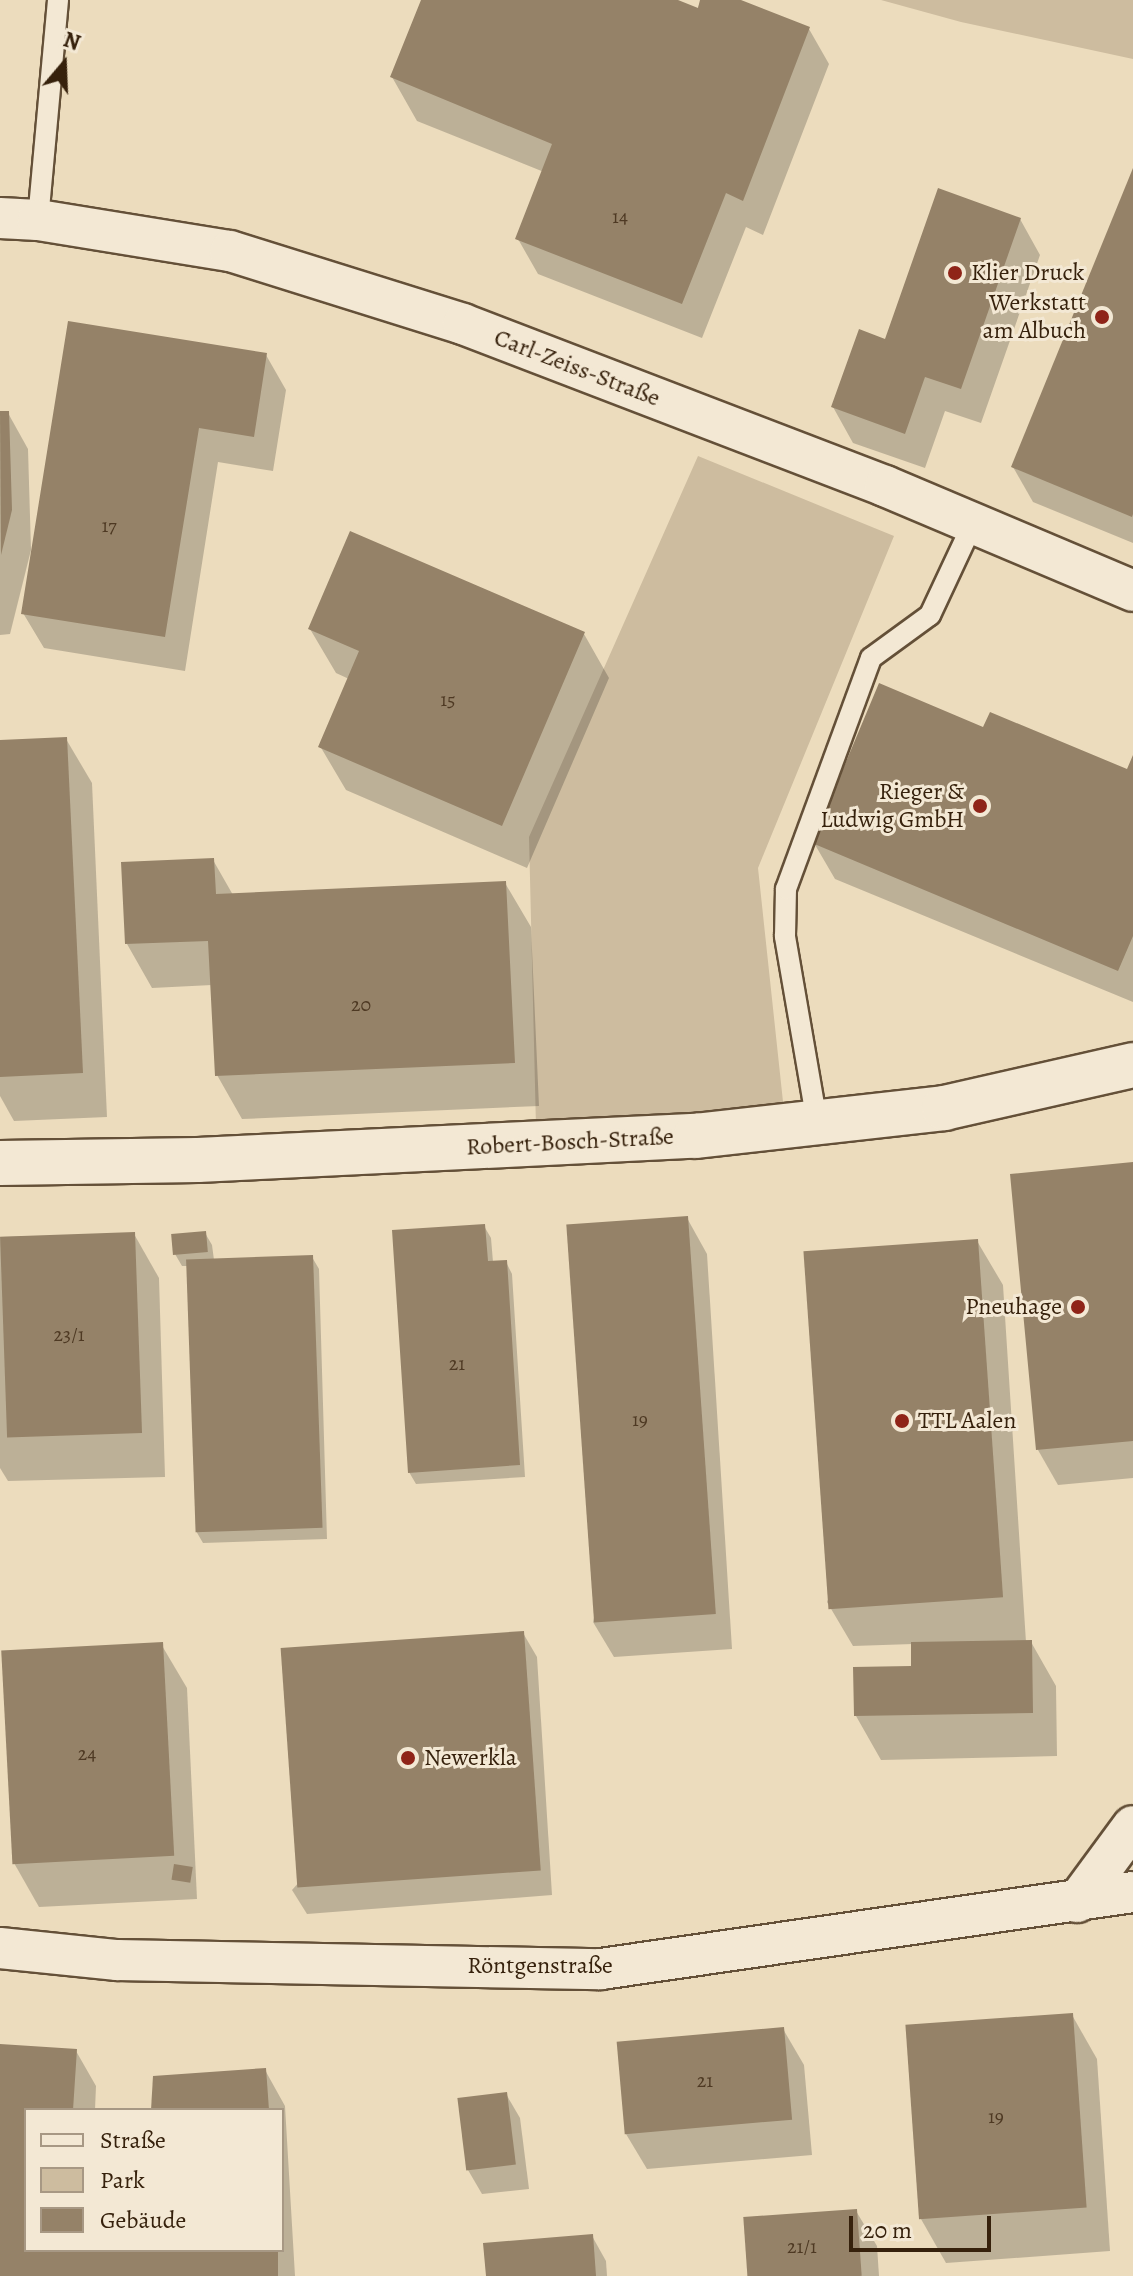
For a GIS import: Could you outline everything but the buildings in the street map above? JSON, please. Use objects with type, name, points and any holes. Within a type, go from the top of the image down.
[{"type":"street","name":"Carl-Zeiss-Straße","points":[[19,219],[230,251],[463,324],[973,523],[1133,591]]},
{"type":"street","name":"Robert-Bosch-Straße","points":[[0,1163],[198,1160],[665,1138],[944,1108],[1133,1065]]},
{"type":"street","points":[[1077,1902],[1133,1826]]},
{"type":"street","name":"Röntgenstraße","points":[[0,1948],[117,1960],[601,1969],[1133,1892]]},
{"type":"lane","points":[[19,219],[58,0]]},
{"type":"lane","points":[[817,1122],[785,936],[786,889],[871,658],[930,615],[973,523]]},
{"type":"green space","points":[[881,0],[1133,0],[1133,59],[961,22]]},
{"type":"green space","points":[[698,456],[894,536],[758,868],[784,1111],[536,1127],[529,837]]},
{"type":"place","name":"Klier Druck","points":[[955,273]]},
{"type":"place","name":"Werkstatt am Albuch","points":[[1102,317]]},
{"type":"place","name":"Rieger & Ludwig GmbH","points":[[980,806]]},
{"type":"place","name":"Pneuhage","points":[[1078,1307]]},
{"type":"place","name":"TTL Aalen","points":[[902,1421]]},
{"type":"place","name":"Newerkla","points":[[408,1758]]}]
